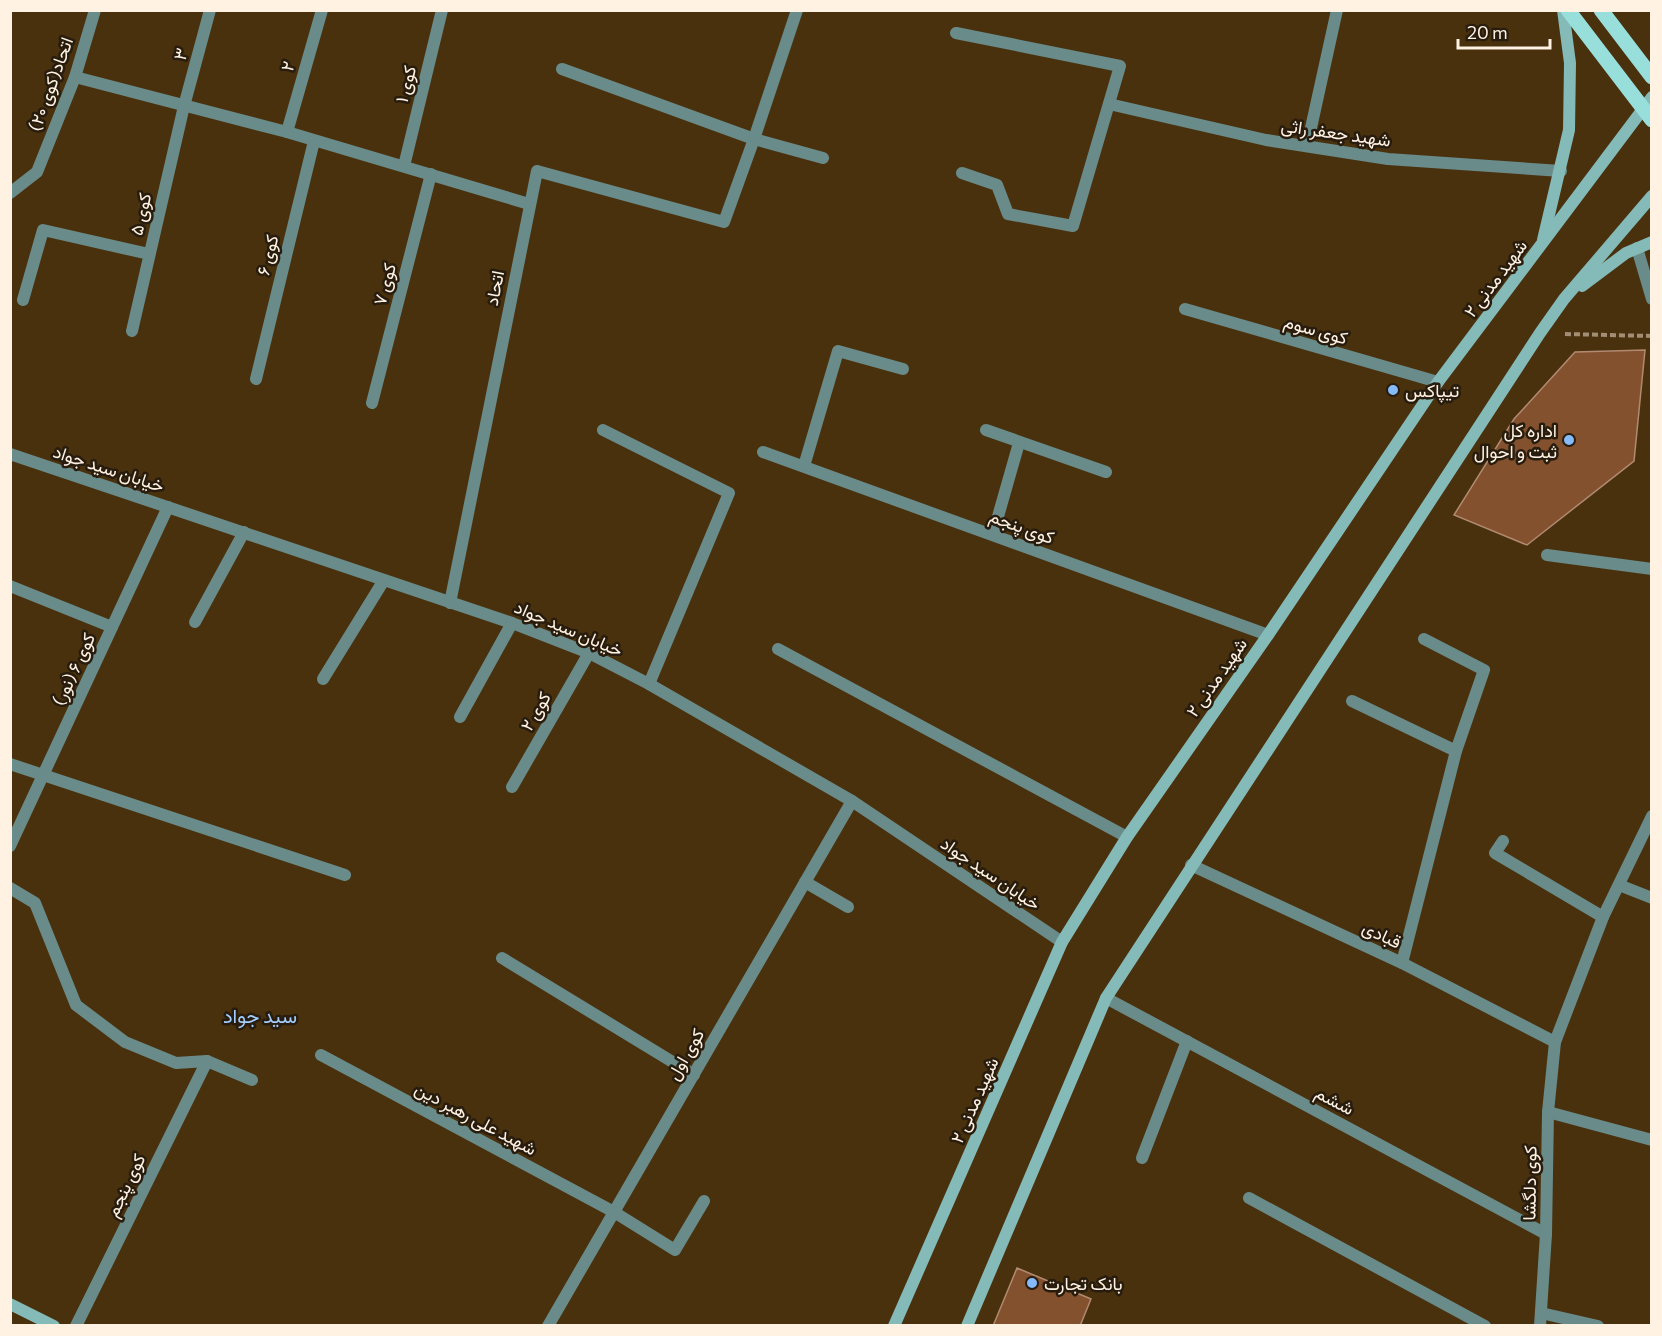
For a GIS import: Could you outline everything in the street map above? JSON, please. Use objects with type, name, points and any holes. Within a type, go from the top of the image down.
[{"type":"main road","points":[[1541,246],[1561,171],[1569,130],[1570,63],[1563,10]]},
{"type":"main road","points":[[1568,10],[1649,108]]},
{"type":"main road","points":[[1601,10],[1652,77]]},
{"type":"main road","name":"شهید مدنی ۲","points":[[894,1326],[1062,942],[1126,837],[1268,635],[1438,382],[1649,108]]},
{"type":"main road","points":[[967,1326],[1106,998],[1540,333],[1564,299],[1652,196]]},
{"type":"main road","points":[[1564,299],[1626,253],[1652,242]]},
{"type":"main road","points":[[10,1304],[54,1326]]},
{"type":"street","name":"اتحاد(کوی ۲۰)","points":[[10,193],[37,172],[75,77],[94,10]]},
{"type":"street","name":"۳","points":[[184,106],[210,10]]},
{"type":"street","name":"۲","points":[[287,132],[322,10]]},
{"type":"street","name":"کوی ۱","points":[[404,166],[442,10]]},
{"type":"street","points":[[754,139],[797,10]]},
{"type":"street","points":[[1308,146],[1337,10]]},
{"type":"street","points":[[957,33],[1120,66],[1072,226],[1008,214],[997,184],[962,173]]},
{"type":"street","points":[[562,69],[754,139],[823,158]]},
{"type":"street","points":[[75,77],[287,132],[529,204]]},
{"type":"street","name":"شهید جعفر راثی","points":[[1109,104],[1266,140],[1388,159],[1561,171]]},
{"type":"street","name":"کوی ۵","points":[[132,331],[184,106]]},
{"type":"street","name":"اتحاد","points":[[450,603],[537,171],[724,222],[754,139]]},
{"type":"street","name":"کوی ۶","points":[[256,379],[314,141]]},
{"type":"street","name":"کوی ۷","points":[[372,403],[431,174]]},
{"type":"street","points":[[23,300],[43,230],[149,254]]},
{"type":"street","points":[[1637,248],[1652,299]]},
{"type":"street","name":"کوی سوم","points":[[1185,309],[1438,382]]},
{"type":"street","points":[[804,466],[838,351],[903,369]]},
{"type":"street","points":[[603,430],[729,493],[649,684]]},
{"type":"street","points":[[986,430],[1018,443],[1106,471]]},
{"type":"street","points":[[993,534],[1018,443]]},
{"type":"street","name":"کوی پنجم","points":[[763,452],[1268,635]]},
{"type":"street","name":"خیابان سید جواد","points":[[10,454],[512,623],[589,654],[649,684],[852,801],[1062,942]]},
{"type":"street","name":"کوی ۶ (نور)","points":[[10,846],[168,507]]},
{"type":"street","points":[[195,622],[243,532]]},
{"type":"street","points":[[1547,555],[1652,569]]},
{"type":"street","points":[[323,680],[384,580]]},
{"type":"street","points":[[10,586],[112,627]]},
{"type":"street","points":[[460,717],[512,623]]},
{"type":"street","points":[[1402,963],[1456,751],[1484,670],[1424,639]]},
{"type":"street","points":[[778,649],[1126,837]]},
{"type":"street","name":"کوی ۲","points":[[512,786],[589,654]]},
{"type":"street","points":[[1352,701],[1456,751]]},
{"type":"street","points":[[10,764],[345,875]]},
{"type":"street","name":"کوی اول","points":[[548,1326],[852,801]]},
{"type":"street","name":"کوی دلگشا","points":[[1541,1319],[1546,1234],[1548,1112],[1555,1042],[1603,917],[1652,816]]},
{"type":"street","points":[[1503,841],[1495,853],[1603,917]]},
{"type":"street","name":"قبادی","points":[[1191,865],[1402,963],[1555,1042]]},
{"type":"street","points":[[805,882],[848,907]]},
{"type":"street","points":[[1619,885],[1652,898]]},
{"type":"street","points":[[10,888],[34,903],[76,1005],[125,1042],[176,1063],[207,1061],[252,1080]]},
{"type":"street","points":[[502,958],[694,1075]]},
{"type":"street","name":"ششم","points":[[1106,998],[1546,1234]]},
{"type":"street","points":[[1142,1158],[1187,1041]]},
{"type":"street","name":"شهید علی رهبر دین","points":[[321,1055],[614,1212],[675,1250],[704,1201]]},
{"type":"street","name":"کوی پنجم","points":[[76,1326],[207,1061]]},
{"type":"street","points":[[1548,1112],[1652,1140]]},
{"type":"street","points":[[1249,1198],[1485,1326]]},
{"type":"street","points":[[1541,1319],[1598,1326]]},
{"type":"path","points":[[1540,333],[1652,336]]},
{"type":"building","name":"اداره کل ثبت و احوال","points":[[1645,350],[1634,461],[1527,545],[1454,515],[1514,419],[1575,352]]},
{"type":"building","name":"بانک تجارت","points":[[1017,1268],[1091,1299],[1080,1326],[993,1326]]},
{"type":"place","name":"تیپاکس","points":[[1393,390]]},
{"type":"place","name":"اداره کل ثبت و احوال","points":[[1569,440]]},
{"type":"place","name":"بانک تجارت","points":[[1032,1283]]},
{"type":"district","name":"سید جواد","points":[[260,1015]]}]
